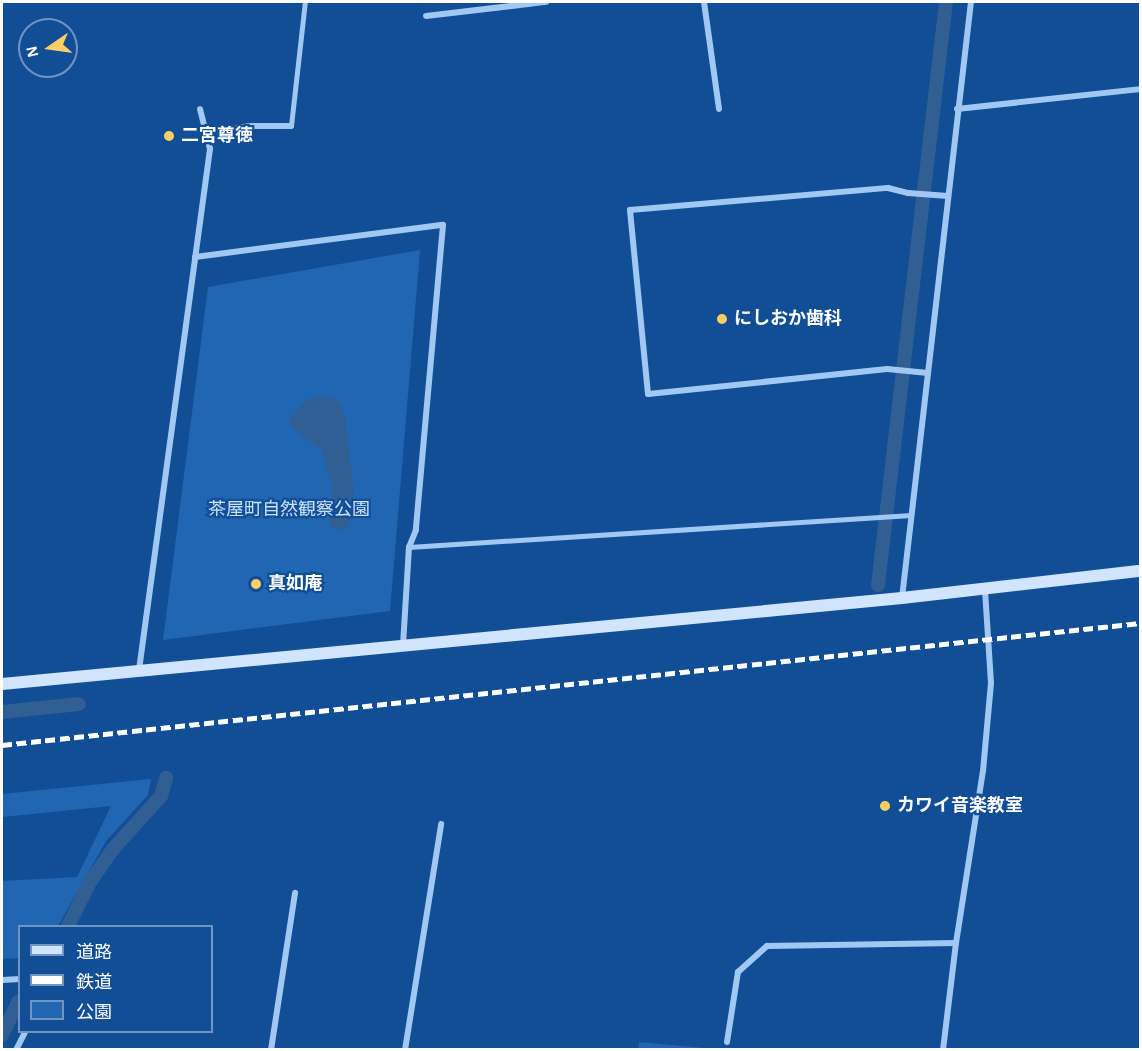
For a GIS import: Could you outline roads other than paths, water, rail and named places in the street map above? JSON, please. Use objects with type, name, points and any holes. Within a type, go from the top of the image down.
[{"type":"street","points":[[426,16],[546,2]]},
{"type":"street","points":[[704,2],[718,109]]},
{"type":"street","points":[[902,598],[970,2]]},
{"type":"street","points":[[957,109],[1140,89]]},
{"type":"street","points":[[139,671],[210,149],[200,109]]},
{"type":"street","points":[[205,133],[249,126],[291,126]]},
{"type":"street","points":[[928,373],[887,369],[648,394],[630,210],[888,188],[908,194],[948,196]]},
{"type":"street","points":[[195,257],[444,225],[416,530],[409,547],[402,646]]},
{"type":"street","points":[[2,684],[902,598],[1140,571]]},
{"type":"street","points":[[943,1050],[956,943],[983,771],[991,683],[985,589]]},
{"type":"street","points":[[405,1050],[441,824]]},
{"type":"street","points":[[271,1050],[295,893]]},
{"type":"street","points":[[727,1042],[738,972],[767,946],[956,943]]},
{"type":"street","points":[[2,980],[18,979]]},
{"type":"street","points":[[16,1050],[24,1033]]},
{"type":"lane","points":[[291,126],[305,2]]},
{"type":"lane","points":[[409,547],[911,515]]},
{"type":"waterway","points":[[878,585],[946,2]]},
{"type":"waterway","points":[[2,712],[79,704]]},
{"type":"waterway","points":[[68,925],[90,882],[113,849],[161,796],[166,778]]},
{"type":"waterway","points":[[2,1035],[18,1002]]},
{"type":"railway","points":[[2,745],[1140,623]]},
{"type":"place","name":"二宮尊徳","points":[[169,136]]},
{"type":"place","name":"にしおか歯科","points":[[722,319]]},
{"type":"place","name":"真如庵","points":[[256,584]]},
{"type":"place","name":"カワイ音楽教室","points":[[885,806]]},
{"type":"park label","name":"茶屋町自然観察公園","points":[[289,510]]}]
